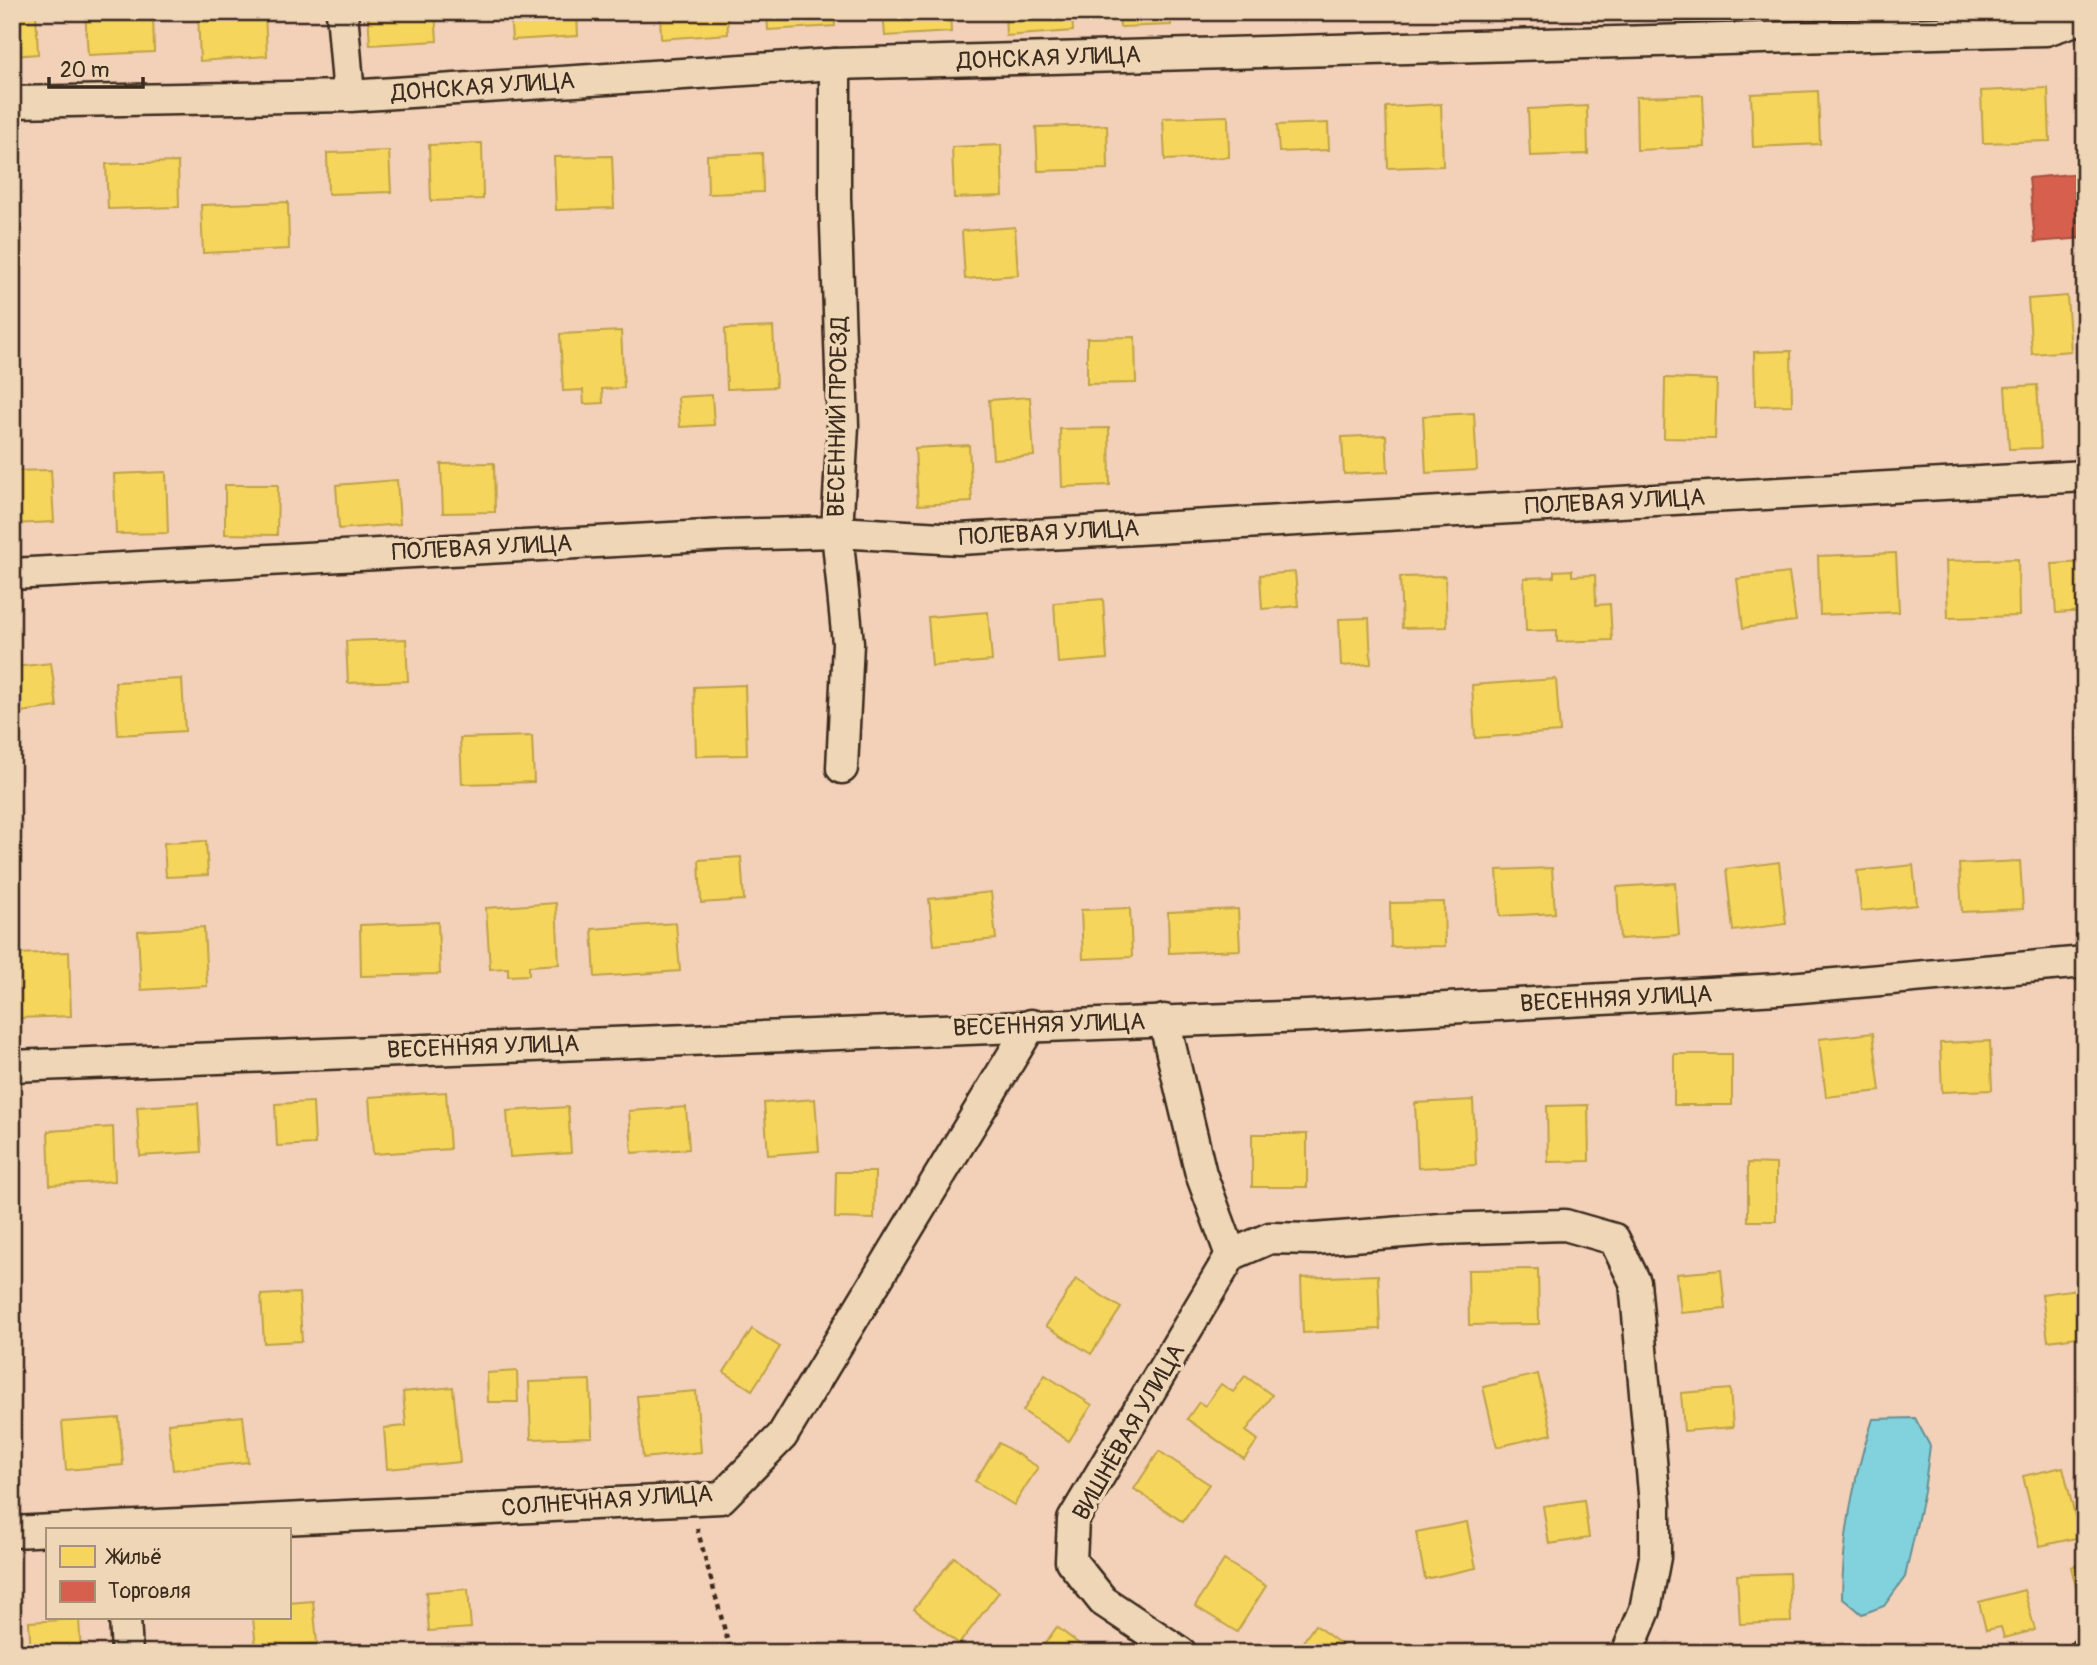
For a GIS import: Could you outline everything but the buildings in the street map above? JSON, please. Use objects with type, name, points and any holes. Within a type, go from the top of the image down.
[{"type":"street","points":[[342,12],[349,96]]},
{"type":"street","name":"ДОНСКАЯ УЛИЦА","points":[[12,102],[349,96],[835,64],[2046,30],[2085,17]]},
{"type":"street","name":"ВЕСЕННИЙ ПРОЕЗД","points":[[835,64],[835,197],[843,426],[837,532],[848,643],[842,768]]},
{"type":"street","name":"ПОЛЕВАЯ УЛИЦА","points":[[12,574],[725,535],[837,532],[959,539],[2085,476]]},
{"type":"street","name":"ВЕСЕННЯЯ УЛИЦА","points":[[12,1066],[1307,1016],[1778,989],[2085,962]]},
{"type":"street","points":[[1164,1020],[1201,1174],[1231,1255],[1270,1238],[1314,1239],[1441,1229],[1565,1225],[1614,1239],[1635,1282],[1655,1504],[1655,1557],[1647,1597],[1627,1653]]},
{"type":"street","name":"СОЛНЕЧНАЯ УЛИЦА","points":[[121,1528],[720,1498],[782,1436],[1031,1025]]},
{"type":"street","name":"ВИШНЁВАЯ УЛИЦА","points":[[1181,1653],[1103,1601],[1071,1561],[1073,1520],[1231,1255]]},
{"type":"street","name":"СОЛНЕЧНАЯ УЛИЦА","points":[[12,1532],[46,1531]]},
{"type":"street","points":[[125,1620],[127,1653]]},
{"type":"path","points":[[690,1500],[730,1653]]},
{"type":"water","points":[[1915,1418],[1930,1446],[1924,1491],[1905,1577],[1884,1606],[1862,1614],[1842,1597],[1844,1551],[1860,1463],[1873,1419]]}]
